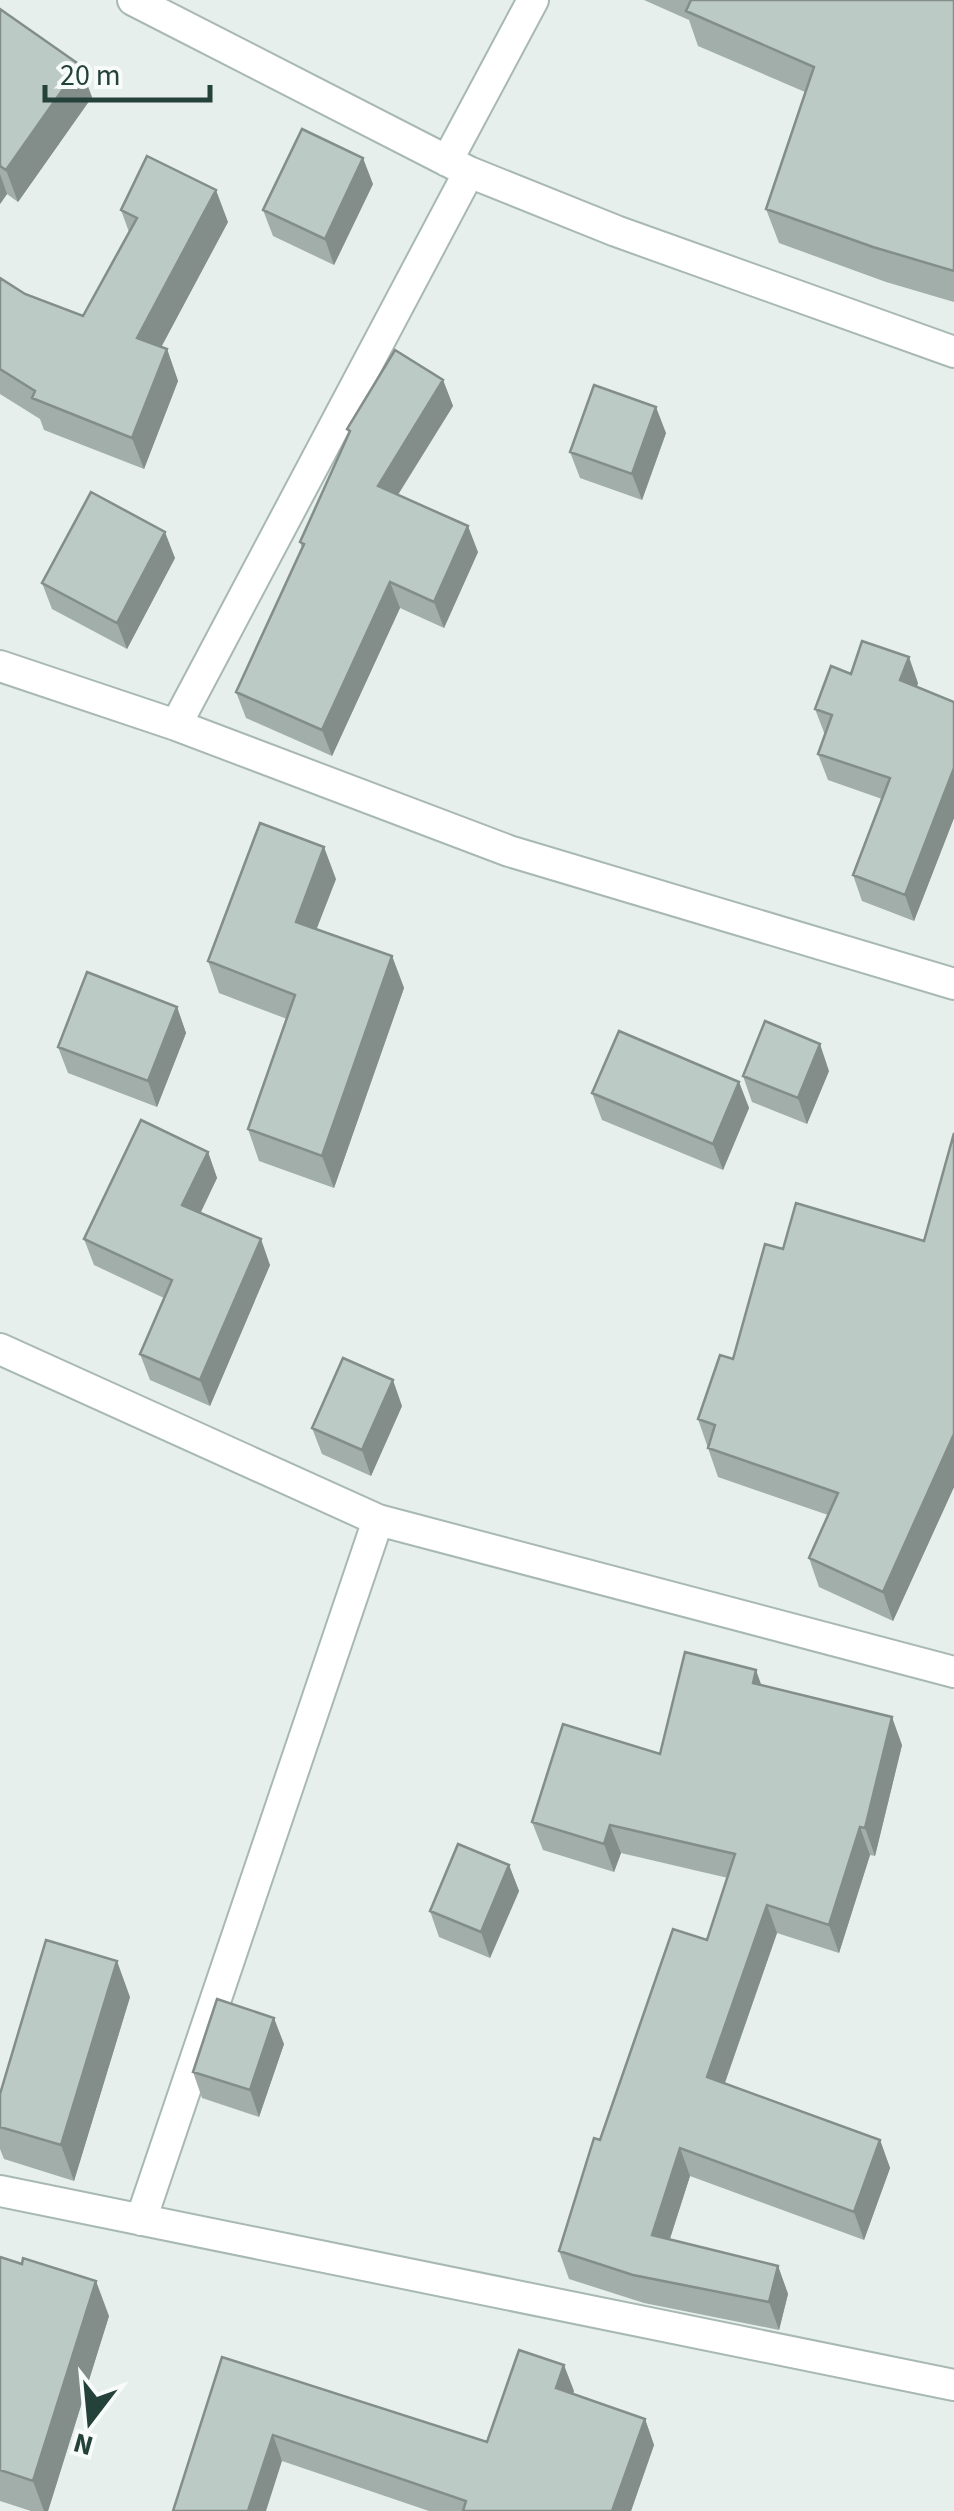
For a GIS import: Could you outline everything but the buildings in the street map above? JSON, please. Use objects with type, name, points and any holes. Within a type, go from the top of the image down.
[{"type":"street","points":[[133,0],[458,166],[616,231],[954,352]]},
{"type":"street","points":[[176,725],[458,166],[532,0]]},
{"type":"street","points":[[0,666],[176,725],[509,851],[954,984]]},
{"type":"street","points":[[0,1349],[378,1520],[954,1672]]},
{"type":"street","points":[[141,2220],[378,1520]]},
{"type":"street","points":[[0,2191],[954,2385]]}]
